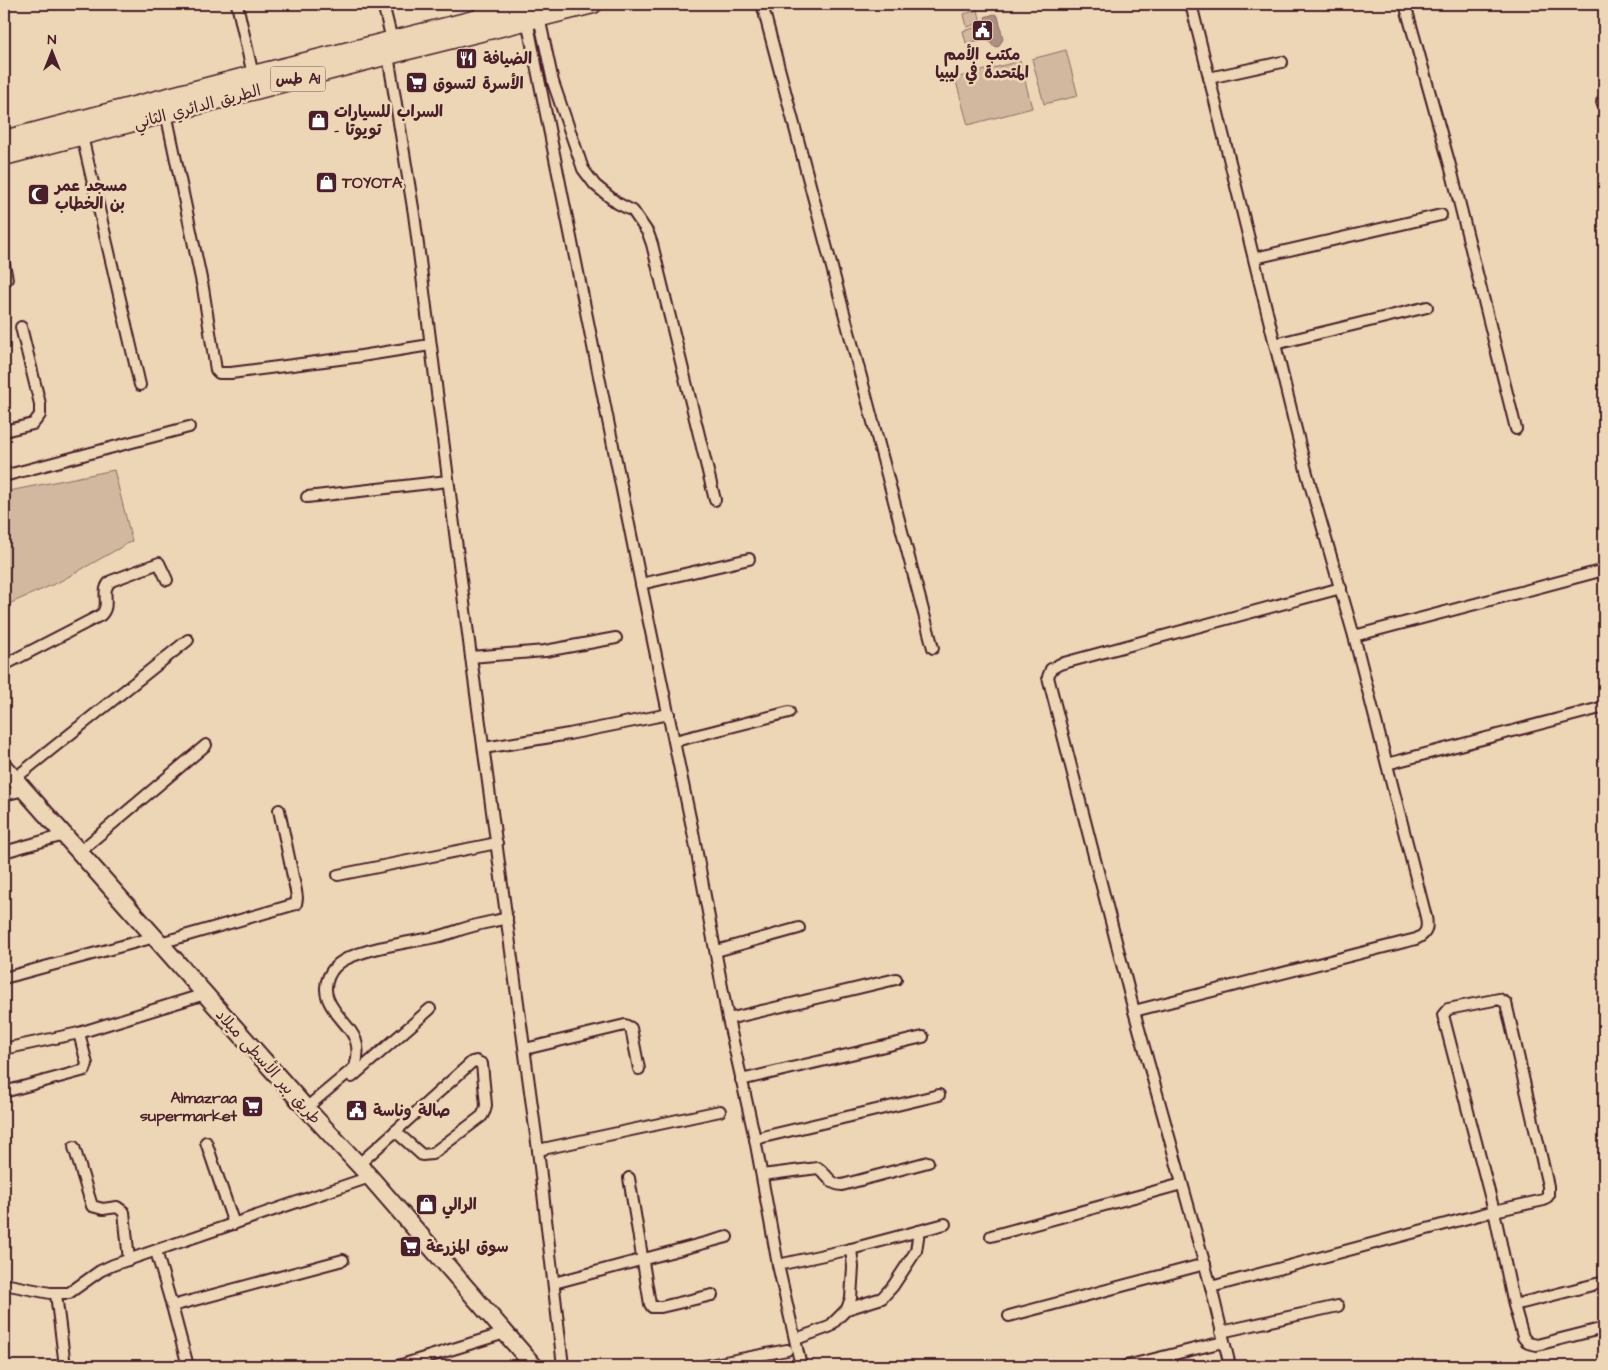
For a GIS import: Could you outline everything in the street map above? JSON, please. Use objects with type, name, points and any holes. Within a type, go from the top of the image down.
[{"type":"highway","name":"الطريق الدائري الثاني","points":[[4,140],[253,75],[390,47],[535,14],[593,4]]},
{"type":"highway","name":"الطريق الدائري الثاني","points":[[4,156],[166,113],[390,47],[480,11],[535,14]]},
{"type":"main road","name":"طريق بير الأسطى ميلاد","points":[[14,779],[306,1108],[370,1177],[534,1366]]},
{"type":"street","points":[[237,4],[253,75]]},
{"type":"street","points":[[383,4],[414,214],[471,657],[525,1049],[564,1366]]},
{"type":"street","points":[[762,4],[933,648]]},
{"type":"street","points":[[1134,1011],[1422,936],[1426,932],[1428,925],[1354,636],[1306,470],[1191,4]]},
{"type":"street","points":[[1405,4],[1451,169],[1516,428]]},
{"type":"street","points":[[535,14],[553,82],[583,169],[595,185],[617,203],[633,211],[648,233],[716,500]]},
{"type":"street","points":[[535,14],[641,584],[675,741],[728,1019],[755,1139],[778,1265],[801,1366]]},
{"type":"street","points":[[1209,78],[1282,62]]},
{"type":"street","points":[[166,113],[203,288],[216,370],[230,373],[430,345]]},
{"type":"street","points":[[82,136],[140,385]]},
{"type":"street","points":[[1255,258],[1441,215]]},
{"type":"street","points":[[4,264],[7,278]]},
{"type":"street","points":[[1275,344],[1427,307]]},
{"type":"street","points":[[4,431],[34,424],[40,415],[40,404],[21,327]]},
{"type":"street","points":[[4,476],[188,427]]},
{"type":"street","points":[[307,497],[448,480]]},
{"type":"street","points":[[641,584],[749,559]]},
{"type":"street","points":[[4,665],[101,615],[107,606],[104,590],[111,581],[159,564],[167,580]]},
{"type":"street","points":[[1354,636],[1604,570]]},
{"type":"street","points":[[1230,1366],[1205,1264],[1134,1011],[1049,680],[1051,669],[1060,664],[1341,588]]},
{"type":"street","points":[[471,657],[545,651],[616,638]]},
{"type":"street","points":[[4,795],[14,779],[188,640]]},
{"type":"street","points":[[1387,764],[1604,707]]},
{"type":"street","points":[[675,741],[790,712]]},
{"type":"street","points":[[484,748],[569,734],[669,714]]},
{"type":"street","points":[[79,852],[206,745]]},
{"type":"street","points":[[4,978],[296,904],[296,891],[279,810]]},
{"type":"street","points":[[4,852],[64,835]]},
{"type":"street","points":[[338,875],[497,843]]},
{"type":"street","points":[[306,1108],[355,1067],[358,1057],[358,1047],[351,1030],[328,999],[327,979],[336,966],[344,960],[361,953],[439,936],[507,918]]},
{"type":"street","points":[[716,951],[799,928]]},
{"type":"street","points":[[728,1019],[896,979]]},
{"type":"street","points":[[4,1049],[79,1033],[205,994]]},
{"type":"street","points":[[1211,1287],[1494,1211],[1544,1200],[1549,1193],[1506,1003],[1499,999],[1448,1009],[1443,1015],[1494,1211],[1514,1305],[1523,1337],[1528,1343],[1537,1346],[1604,1328]]},
{"type":"street","points":[[324,1093],[331,1093],[340,1087],[430,1008]]},
{"type":"street","points":[[525,1049],[625,1025],[630,1028],[639,1069]]},
{"type":"street","points":[[4,1092],[85,1070],[87,1064],[79,1033]]},
{"type":"street","points":[[741,1080],[924,1038]]},
{"type":"street","points":[[358,1164],[472,1062],[476,1061],[482,1064],[486,1105],[482,1116],[432,1154],[422,1155],[395,1131]]},
{"type":"street","points":[[755,1139],[939,1095]]},
{"type":"street","points":[[538,1150],[720,1111]]},
{"type":"street","points":[[206,1142],[234,1224]]},
{"type":"street","points":[[74,1147],[92,1206],[96,1209],[118,1207],[124,1212],[129,1260]]},
{"type":"street","points":[[762,1175],[818,1168],[831,1182],[836,1185],[842,1185],[928,1162]]},
{"type":"street","points":[[4,1284],[56,1294],[68,1293],[100,1271],[370,1177]]},
{"type":"street","points":[[629,1178],[642,1260],[652,1307],[661,1307],[712,1295]]},
{"type":"street","points":[[991,1236],[1182,1184]]},
{"type":"street","points":[[778,1265],[851,1249],[946,1224]]},
{"type":"street","points":[[847,1309],[882,1298],[893,1286],[916,1251],[919,1231]]},
{"type":"street","points":[[554,1283],[727,1237]]},
{"type":"street","points":[[796,1338],[829,1327],[847,1309],[851,1298],[853,1267],[851,1249]]},
{"type":"street","points":[[156,1251],[188,1366]]},
{"type":"street","points":[[172,1306],[343,1260]]},
{"type":"street","points":[[1009,1316],[1205,1264]]},
{"type":"street","points":[[1514,1305],[1604,1282]]},
{"type":"street","points":[[56,1294],[65,1366]]},
{"type":"street","points":[[1126,1366],[1222,1337],[1338,1306]]},
{"type":"street","points":[[398,1366],[505,1332]]},
{"type":"street","points":[[704,1366],[788,1350]]},
{"type":"shaded area","points":[[978,10],[981,23],[967,27],[964,14]]},
{"type":"shaded area","points":[[994,14],[998,16],[1003,39],[998,47],[993,46],[988,40],[990,27],[987,25],[985,17]]},
{"type":"shaded area","points":[[982,26],[985,39],[966,43],[963,31]]},
{"type":"shaded area","points":[[1066,50],[1078,96],[1044,104],[1032,59]]},
{"type":"shaded area","points":[[1020,61],[1032,108],[968,125],[955,78]]},
{"type":"shaded area","points":[[114,470],[132,541],[59,582],[4,606],[4,492]]},
{"type":"place","name":"مكتب الأمم المتحدة في ليبيا","points":[[982,30]]},
{"type":"place","name":"الضيافة","points":[[467,58]]},
{"type":"place","name":"الأسرة لتسوق","points":[[417,83]]},
{"type":"place","name":"السراب للسيارات - تويوتا","points":[[318,120]]},
{"type":"place","name":"TOYOTA","points":[[326,182]]},
{"type":"place","name":"مسجد عمر بن الخطاب","points":[[39,194]]},
{"type":"place","name":"Almazraa supermarket","points":[[253,1106]]},
{"type":"place","name":"صالة وناسة","points":[[357,1110]]},
{"type":"place","name":"الرالي","points":[[426,1204]]},
{"type":"place","name":"سوق المزرعة","points":[[410,1246]]}]
